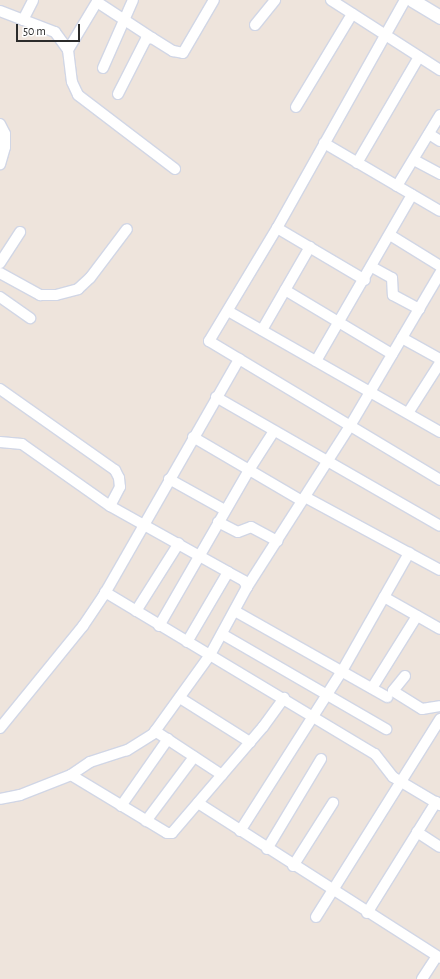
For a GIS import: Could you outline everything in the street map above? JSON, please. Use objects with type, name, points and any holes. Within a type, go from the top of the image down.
[{"type":"street","points":[[23,20],[33,0]]},
{"type":"street","points":[[103,68],[133,0]]},
{"type":"street","points":[[68,50],[97,1],[173,51],[183,53],[214,0]]},
{"type":"street","points":[[255,25],[275,0]]},
{"type":"street","points":[[331,0],[440,70]]},
{"type":"street","points":[[404,0],[277,228],[209,341],[440,480]]},
{"type":"street","points":[[412,0],[440,17]]},
{"type":"street","points":[[0,11],[55,32],[68,50],[72,82],[78,95],[175,170]]},
{"type":"street","points":[[296,107],[352,14]]},
{"type":"street","points":[[118,94],[143,43],[146,39],[152,38]]},
{"type":"street","points":[[357,163],[419,57]]},
{"type":"street","points":[[397,186],[440,115]]},
{"type":"street","points":[[0,124],[5,134],[5,147],[0,164]]},
{"type":"street","points":[[429,134],[440,141]]},
{"type":"street","points":[[324,143],[440,210]]},
{"type":"street","points":[[414,160],[440,174]]},
{"type":"street","points":[[316,361],[365,280],[412,195]]},
{"type":"street","points":[[277,228],[365,280]]},
{"type":"street","points":[[0,274],[40,295],[56,295],[78,289],[90,278],[127,229]]},
{"type":"street","points":[[0,263],[20,232]]},
{"type":"street","points":[[390,235],[440,266]]},
{"type":"street","points":[[262,330],[310,247]]},
{"type":"street","points":[[372,267],[392,278],[392,294],[419,308]]},
{"type":"street","points":[[0,800],[20,795],[71,775],[90,762],[127,750],[155,731],[210,655],[247,587],[350,426],[419,308],[436,287],[440,273]]},
{"type":"street","points":[[285,290],[392,354]]},
{"type":"street","points":[[0,297],[30,318]]},
{"type":"street","points":[[228,311],[440,432]]},
{"type":"street","points":[[402,338],[440,359]]},
{"type":"street","points":[[0,728],[82,626],[106,592],[169,479],[239,359]]},
{"type":"street","points":[[408,413],[440,363]]},
{"type":"street","points":[[0,388],[115,470],[119,478],[120,487],[110,506]]},
{"type":"street","points":[[216,397],[440,526]]},
{"type":"street","points":[[159,626],[248,470],[274,431]]},
{"type":"street","points":[[193,437],[248,470],[440,570]]},
{"type":"street","points":[[0,442],[22,444],[110,506],[144,523],[244,581],[247,587]]},
{"type":"street","points":[[169,479],[225,510]]},
{"type":"street","points":[[218,522],[238,532],[251,527],[277,541]]},
{"type":"street","points":[[136,611],[179,543]]},
{"type":"street","points":[[240,831],[342,671],[409,553]]},
{"type":"street","points":[[187,642],[228,572]]},
{"type":"street","points":[[106,592],[159,626],[313,715],[375,754],[386,771],[438,803],[417,832],[367,913]]},
{"type":"street","points":[[384,597],[440,629]]},
{"type":"street","points":[[235,611],[387,697]]},
{"type":"street","points":[[372,688],[417,616]]},
{"type":"street","points":[[222,634],[386,729]]},
{"type":"street","points":[[405,676],[393,691],[422,709],[440,706]]},
{"type":"street","points":[[180,698],[250,742]]},
{"type":"street","points":[[71,775],[146,821],[167,833],[172,833],[250,742],[284,698]]},
{"type":"street","points":[[316,917],[403,781],[440,719]]},
{"type":"street","points":[[155,731],[222,775]]},
{"type":"street","points":[[121,806],[168,740]]},
{"type":"street","points":[[146,821],[194,757]]},
{"type":"street","points":[[267,849],[321,759]]},
{"type":"street","points":[[198,803],[293,866],[438,957],[422,979]]},
{"type":"street","points":[[293,866],[333,803]]},
{"type":"street","points":[[417,832],[440,847]]}]
